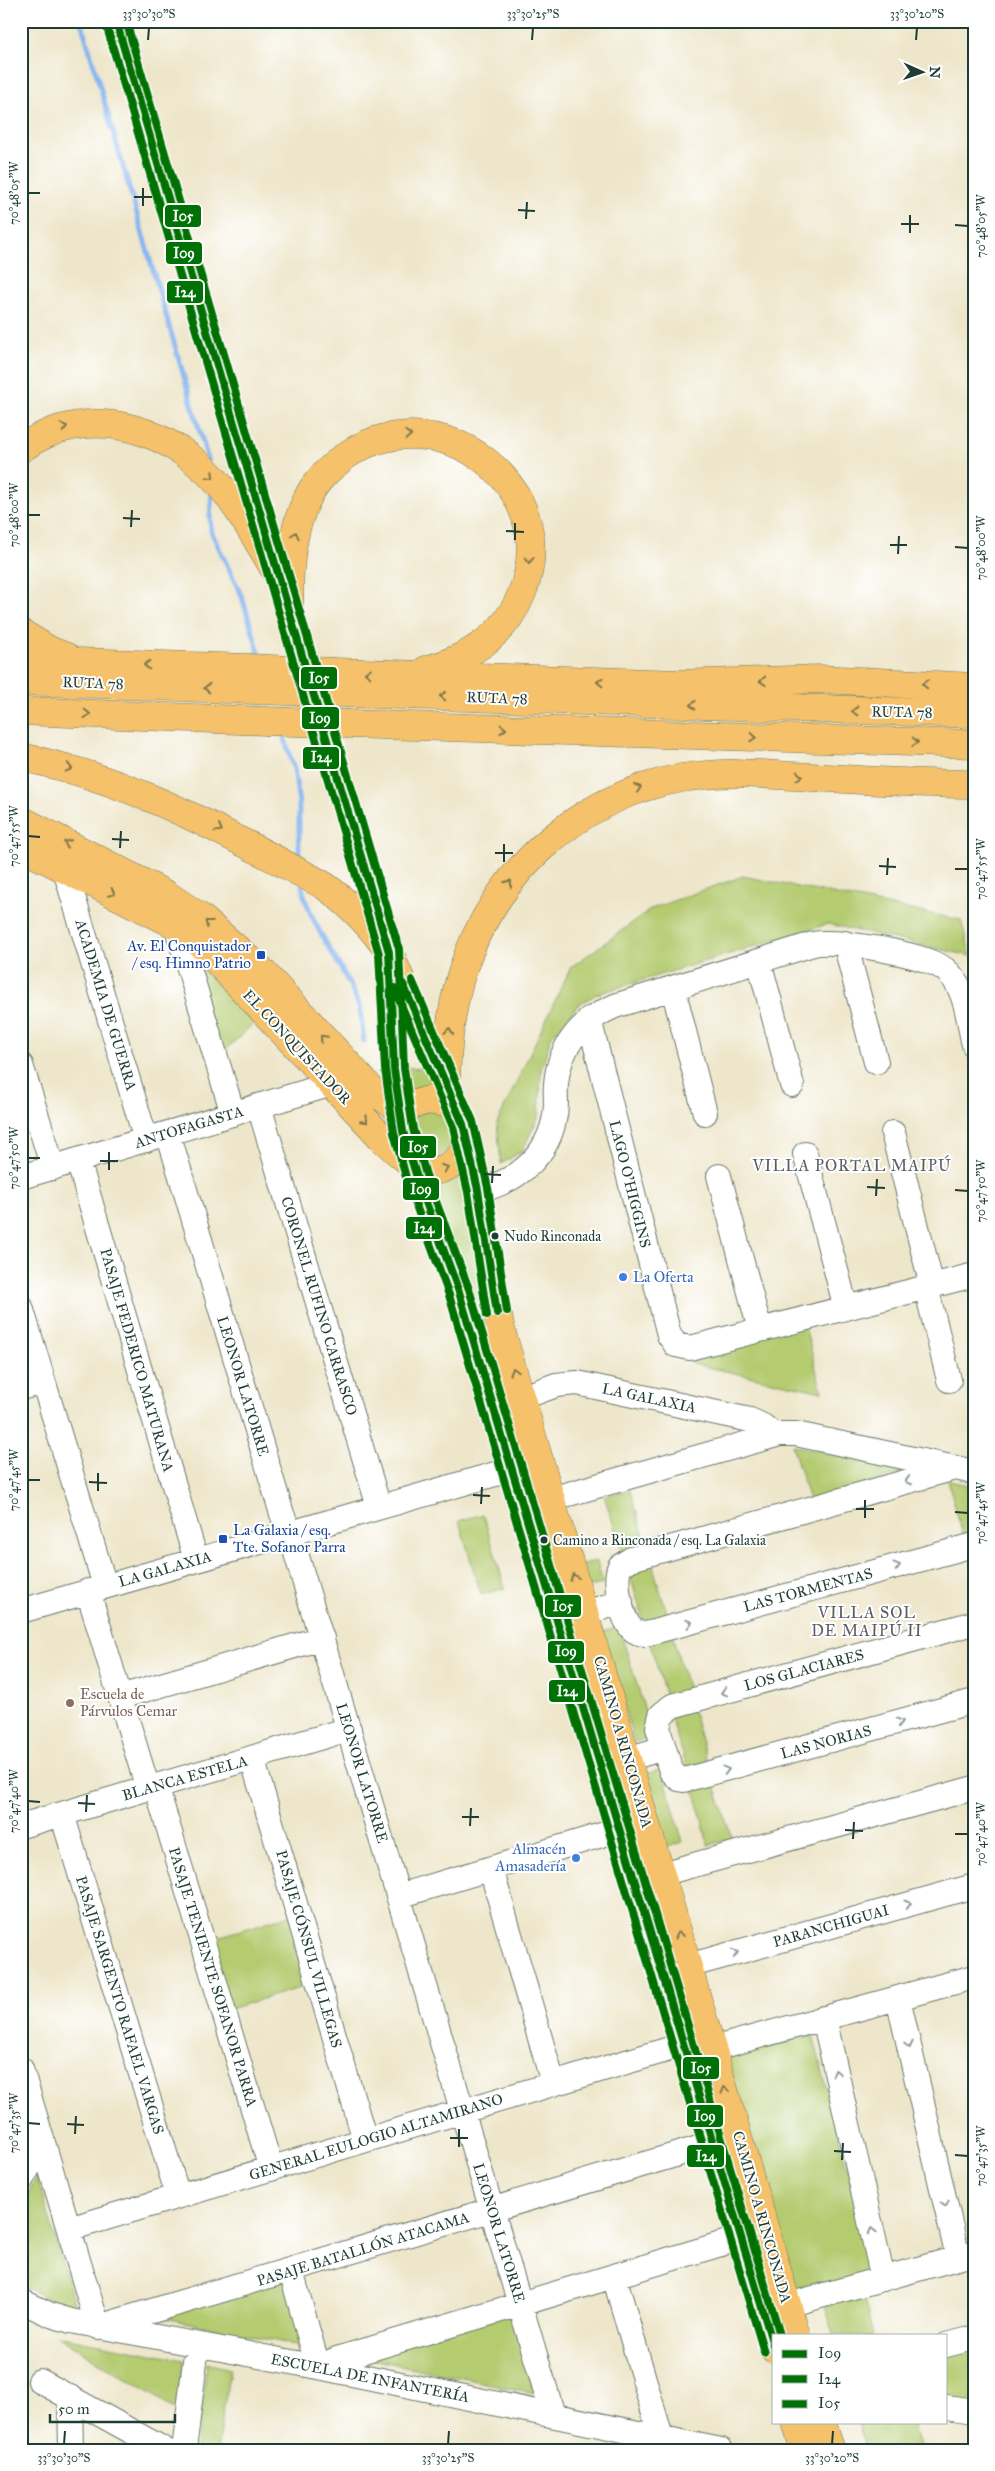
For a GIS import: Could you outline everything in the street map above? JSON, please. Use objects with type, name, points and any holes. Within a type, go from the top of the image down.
[{"type":"main road","points":[[21,449],[55,430],[82,423],[124,426],[165,442],[196,463],[226,492],[277,574]]},
{"type":"main road","points":[[290,618],[290,568],[296,532],[307,499],[324,474],[350,453],[380,439],[418,435],[456,442],[487,462],[513,491],[520,504],[528,532],[528,573],[519,600],[511,615],[489,641],[454,661],[406,675]]},
{"type":"main road","name":"CAMINO A RINCONADA","points":[[277,574],[389,952],[446,1080],[469,1146],[478,1190],[494,1297],[584,1613],[796,2334]]},
{"type":"main road","points":[[21,633],[49,650],[88,663]]},
{"type":"main road","points":[[21,660],[88,663],[252,679],[338,682],[406,675],[679,684],[820,679],[974,687]]},
{"type":"main road","name":"RUTA 78","points":[[21,680],[252,679]]},
{"type":"main road","name":"RUTA 78","points":[[338,682],[974,714]]},
{"type":"main road","name":"RUTA 78","points":[[21,711],[349,724],[974,744]]},
{"type":"main road","points":[[21,756],[101,777],[209,823],[324,886],[342,898],[364,919],[389,952]]},
{"type":"main road","points":[[446,1080],[450,1024],[455,996],[468,954],[482,926],[502,893],[533,856],[567,825],[594,808],[646,786],[706,775],[741,774],[974,784]]},
{"type":"main road","name":"EL CONQUISTADOR","points":[[21,820],[168,895],[200,916],[260,969],[372,1090],[399,1109]]},
{"type":"main road","name":"EL CONQUISTADOR","points":[[21,847],[176,925],[208,950],[383,1139],[412,1165]]},
{"type":"main road","name":"CAMINO A RINCONADA","points":[[389,952],[394,1062],[399,1109],[412,1165],[456,1283],[772,2342]]},
{"type":"main road","points":[[356,1074],[376,1073],[394,1062]]},
{"type":"main road","points":[[399,1109],[428,1100],[456,1105]]},
{"type":"main road","points":[[412,1165],[428,1171],[445,1169],[459,1160],[469,1146]]},
{"type":"main road","points":[[797,2424],[804,2450]]},
{"type":"main road","points":[[823,2424],[831,2450]]},
{"type":"street","name":"CAMINO A RINCONADA","points":[[116,21],[277,574]]},
{"type":"street","name":"ACADEMIA DE GUERRA","points":[[66,870],[157,1136]]},
{"type":"street","points":[[176,925],[233,1114]]},
{"type":"street","points":[[478,1190],[516,1176],[532,1163],[544,1146],[556,1115],[556,1084],[560,1061],[572,1038],[589,1019],[614,1006],[821,942],[845,944],[932,962],[947,971],[954,978],[963,997],[974,1045]]},
{"type":"street","points":[[845,944],[876,1062]]},
{"type":"street","points":[[759,961],[792,1085]]},
{"type":"street","points":[[673,988],[705,1113]]},
{"type":"street","name":"LAGO O'HIGGINS","points":[[589,1019],[669,1335],[676,1346],[690,1348],[760,1330]]},
{"type":"street","points":[[21,1065],[53,1168]]},
{"type":"street","name":"ANTOFAGASTA","points":[[21,1177],[332,1084],[356,1074]]},
{"type":"street","name":"CORONEL RUFINO CARRASCO","points":[[259,1106],[380,1507]]},
{"type":"street","points":[[893,1133],[929,1282],[934,1319],[949,1380]]},
{"type":"street","name":"LEONOR LATORRE","points":[[157,1136],[282,1514],[290,1532],[553,2415]]},
{"type":"street","points":[[805,1154],[846,1308]]},
{"type":"street","name":"PASAJE FEDERICO MATURANA","points":[[78,1160],[196,1560]]},
{"type":"street","points":[[720,1176],[760,1330],[846,1308],[929,1282],[974,1275]]},
{"type":"street","name":"PASAJE TENIENTE SOFANOR PARRA","points":[[21,1308],[32,1385],[96,1589],[120,1697],[152,1787],[271,2168]]},
{"type":"street","name":"LA GALAXIA","points":[[522,1398],[556,1385],[577,1383],[750,1420],[763,1426],[774,1435]]},
{"type":"street","points":[[551,1499],[774,1435],[796,1434],[964,1470]]},
{"type":"street","name":"LA GALAXIA","points":[[21,1611],[540,1461]]},
{"type":"street","points":[[584,1613],[621,1602],[616,1577],[620,1566],[631,1559],[964,1470]]},
{"type":"street","name":"LAS TORMENTAS","points":[[621,1602],[630,1626],[634,1631],[642,1634],[974,1545]]},
{"type":"street","name":"LOS GLACIARES","points":[[664,1748],[658,1723],[664,1711],[672,1706],[974,1623]]},
{"type":"street","points":[[120,1697],[322,1638]]},
{"type":"street","name":"LAS NORIAS","points":[[664,1748],[671,1771],[679,1779],[690,1780],[974,1702]]},
{"type":"street","name":"BLANCA ESTELA","points":[[21,1826],[349,1729]]},
{"type":"street","points":[[628,1759],[664,1748]]},
{"type":"street","name":"PASAJE CÓNSUL VILLEGAS","points":[[252,1758],[365,2140]]},
{"type":"street","points":[[661,1874],[974,1788]]},
{"type":"street","name":"PASAJE SARGENTO RAFAEL VARGAS","points":[[62,1814],[178,2196]]},
{"type":"street","points":[[399,1896],[618,1830]]},
{"type":"street","points":[[491,1869],[553,2083]]},
{"type":"street","name":"PARANCHIGUAI","points":[[688,1966],[974,1886]]},
{"type":"street","points":[[683,2045],[712,2049],[898,1998],[972,1983]]},
{"type":"street","points":[[788,2305],[966,2256],[898,1998]]},
{"type":"street","points":[[824,2018],[883,2279]]},
{"type":"street","name":"GENERAL EULOGIO ALTAMIRANO","points":[[69,2229],[683,2045]]},
{"type":"street","points":[[21,2069],[98,2327]]},
{"type":"street","points":[[21,2132],[44,2143]]},
{"type":"street","points":[[21,2180],[44,2143]]},
{"type":"street","name":"PASAJE BATALLÓN ATACAMA","points":[[98,2327],[712,2144]]},
{"type":"street","points":[[291,2271],[318,2367],[337,2359],[741,2238]]},
{"type":"street","points":[[614,2276],[661,2436]]},
{"type":"street","name":"ESCUELA DE INFANTERÍA","points":[[21,2301],[51,2315],[98,2327],[318,2367],[661,2436],[721,2450]]},
{"type":"street","points":[[948,2345],[974,2338]]},
{"type":"street","points":[[184,2450],[197,2345]]},
{"type":"street","points":[[40,2381],[165,2450]]},
{"type":"street","points":[[70,2397],[71,2450]]},
{"type":"street","points":[[948,2407],[974,2411]]},
{"type":"green space","points":[[743,876],[961,920],[971,956],[828,924],[597,994],[579,1004],[551,1037],[541,1070],[539,1116],[522,1151],[501,1164],[497,1123],[571,967],[653,908]]},
{"type":"green space","points":[[198,966],[255,1022],[217,1058]]},
{"type":"green space","points":[[424,1065],[440,1087],[417,1088],[405,1092],[407,1067],[416,1069]]},
{"type":"green space","points":[[441,1108],[457,1141],[439,1158],[420,1156],[414,1119],[417,1114]]},
{"type":"green space","points":[[467,1167],[528,1447],[514,1451],[424,1177]]},
{"type":"green space","points":[[803,1319],[822,1392],[693,1364],[690,1348]]},
{"type":"green space","points":[[792,1445],[907,1472],[809,1500]]},
{"type":"green space","points":[[948,1481],[974,1486],[974,1545],[966,1547]]},
{"type":"green space","points":[[630,1490],[648,1551],[625,1559],[604,1496]]},
{"type":"green space","points":[[483,1514],[505,1588],[481,1595],[459,1521]]},
{"type":"green space","points":[[650,1557],[670,1623],[646,1629],[627,1565]]},
{"type":"green space","points":[[597,1561],[603,1584],[585,1588],[579,1566]]},
{"type":"green space","points":[[619,1627],[653,1736],[634,1742],[602,1632]]},
{"type":"green space","points":[[672,1634],[690,1697],[668,1704],[649,1640]]},
{"type":"green space","points":[[691,1705],[709,1767],[689,1773],[669,1712]]},
{"type":"green space","points":[[662,1769],[683,1842],[663,1849],[642,1775]]},
{"type":"green space","points":[[713,1779],[732,1839],[708,1845],[693,1784]]},
{"type":"green space","points":[[293,1914],[313,1984],[229,2009],[208,1940]]},
{"type":"green space","points":[[813,2035],[874,2274],[800,2292],[791,2286],[726,2058]]},
{"type":"green space","points":[[37,2177],[76,2309],[55,2302],[21,2285],[21,2206]]},
{"type":"green space","points":[[289,2279],[309,2348],[155,2316]]},
{"type":"green space","points":[[863,2295],[873,2334],[834,2334],[825,2305]]},
{"type":"green space","points":[[512,2313],[534,2393],[362,2357]]},
{"type":"green space","points":[[57,2336],[184,2360],[177,2410]]},
{"type":"green space","points":[[948,2350],[974,2350],[974,2409],[948,2404]]},
{"type":"green space","points":[[207,2363],[230,2369],[217,2450],[196,2450]]},
{"type":"green space","points":[[859,2424],[914,2424],[921,2450],[866,2450]]},
{"type":"waterway","points":[[81,21],[208,460]]},
{"type":"waterway","points":[[212,493],[211,531],[242,597],[261,659]]},
{"type":"waterway","points":[[282,730],[294,769],[299,803],[299,860]]},
{"type":"waterway","points":[[302,886],[306,901],[319,931],[352,988],[358,1003],[364,1041]]},
{"type":"transit line","name":"I09","points":[[116,21],[389,952],[394,1069],[403,1131],[417,1178],[459,1292],[772,2341]]},
{"type":"transit line","name":"I05","points":[[126,21],[399,949],[404,1068],[413,1129],[426,1175],[469,1289],[780,2334]]},
{"type":"transit line","name":"I24","points":[[106,24],[379,954],[385,1069],[394,1133],[407,1181],[449,1295],[764,2352]]},
{"type":"transit line","name":"I05","points":[[412,980],[473,1121],[488,1188],[507,1311]]},
{"type":"transit line","name":"I09","points":[[403,984],[463,1124],[478,1190],[497,1313]]},
{"type":"transit line","name":"I24","points":[[394,988],[453,1127],[468,1192],[487,1315]]},
{"type":"place","name":"Av. El Conquistador / esq. Himno Patrio","points":[[261,955]]},
{"type":"place","name":"Nudo Rinconada","points":[[495,1236]]},
{"type":"place","name":"La Oferta","points":[[623,1277]]},
{"type":"place","name":"La Galaxia / esq. Tte. Sofanor Parra","points":[[223,1539]]},
{"type":"place","name":"Camino a Rinconada / esq. La Galaxia","points":[[544,1540]]},
{"type":"place","name":"Escuela de Párvulos Cemar","points":[[70,1703]]},
{"type":"place","name":"Almacén Amasadería","points":[[576,1858]]},
{"type":"district","name":"VILLA PORTAL MAIPÚ","points":[[852,1165]]},
{"type":"district","name":"VILLA SOL DE MAIPÚ II","points":[[867,1621]]}]
